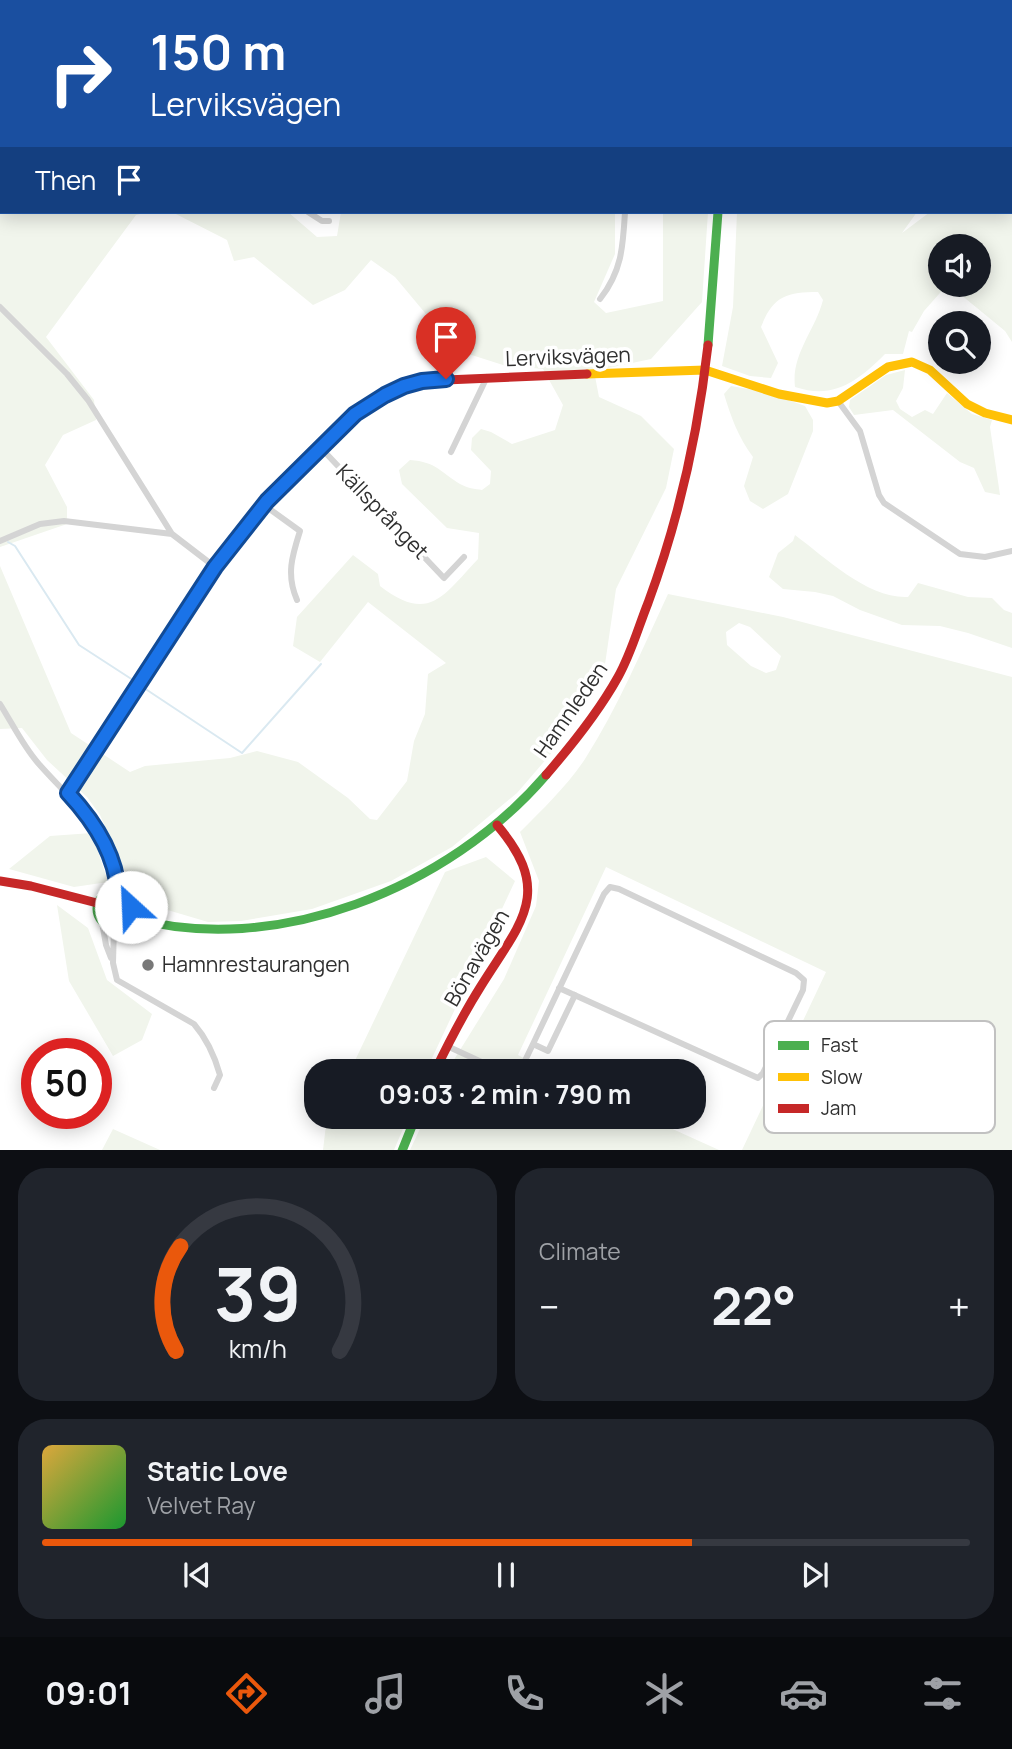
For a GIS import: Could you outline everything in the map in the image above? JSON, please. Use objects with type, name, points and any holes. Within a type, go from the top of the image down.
[{"type":"street","points":[[311,214],[322,221],[329,221]]},
{"type":"street","points":[[600,299],[610,286],[623,251],[625,214]]},
{"type":"street","name":"Hamnleden","points":[[129,917],[173,929],[272,924],[309,917],[397,888],[459,854],[479,841],[538,786],[582,731],[624,664],[671,537],[690,457],[705,370],[713,310],[718,214]]},
{"type":"street","points":[[0,307],[67,374],[88,400],[172,534],[215,567]]},
{"type":"street","points":[[1012,420],[970,406],[932,369],[916,363],[895,364],[886,368],[838,401],[860,431],[879,495],[884,503],[960,554],[985,557],[1012,551]]},
{"type":"street","name":"Lerviksvägen","points":[[68,793],[215,567],[264,505],[355,414],[385,395],[422,381],[705,370],[816,403],[830,404],[838,401]]},
{"type":"street","points":[[450,452],[487,377]]},
{"type":"street","name":"Källsprånget","points":[[320,447],[444,578],[464,557]]},
{"type":"street","points":[[264,505],[300,531],[293,549],[290,574],[297,600]]},
{"type":"street","points":[[0,541],[40,524],[64,521],[172,534]]},
{"type":"street","points":[[0,704],[36,761],[90,819],[105,844],[117,873],[118,892],[130,902],[129,917],[122,924],[114,926],[102,922]]},
{"type":"street","name":"Bönavägen","points":[[441,1059],[520,924],[526,909],[528,891],[525,868],[507,836],[497,825]]},
{"type":"street","points":[[0,881],[97,903]]},
{"type":"street","points":[[526,1059],[604,894],[610,887],[785,967],[804,980],[803,990],[788,1021]]},
{"type":"street","points":[[118,892],[103,895],[97,903],[97,914],[102,922],[117,980],[194,1024],[216,1061],[220,1075],[214,1088]]},
{"type":"street","points":[[113,963],[114,926]]},
{"type":"street","points":[[559,988],[758,1078],[764,1071]]},
{"type":"street","points":[[533,1044],[548,1051],[575,995]]},
{"type":"street","points":[[447,1046],[475,1059]]},
{"type":"street","points":[[402,1150],[411,1129]]},
{"type":"shaded area","points":[[0,214],[140,214],[136,215],[46,337],[94,400],[96,420],[63,435],[45,465],[67,507],[67,524],[0,547]]},
{"type":"shaded area","points":[[176,214],[290,214],[317,237],[337,236],[341,214],[615,214],[615,254],[594,302],[606,313],[663,301],[663,214],[708,214],[702,302],[651,359],[594,371],[599,397],[641,416],[674,449],[666,488],[616,589],[603,678],[555,749],[517,793],[452,847],[391,881],[312,909],[241,921],[208,922],[154,906],[133,890],[100,815],[87,797],[47,760],[22,728],[0,729],[0,566],[71,733],[130,772],[145,766],[230,758],[257,751],[298,762],[348,798],[370,819],[377,820],[407,781],[414,741],[425,714],[428,674],[446,663],[368,602],[320,662],[293,646],[297,617],[353,555],[378,574],[380,586],[411,603],[423,604],[445,594],[478,559],[479,533],[447,528],[402,484],[399,470],[410,460],[419,461],[432,465],[463,485],[482,490],[490,484],[491,471],[471,450],[472,438],[481,429],[512,444],[555,430],[563,405],[543,369],[503,365],[456,350],[395,277],[371,260],[345,290],[313,305],[254,257],[234,261],[227,240]]},
{"type":"shaded area","points":[[737,214],[916,214],[902,233],[927,214],[1012,214],[1012,342],[1005,331],[991,320],[991,311],[981,311],[964,297],[991,297],[991,234],[928,234],[928,297],[936,297],[924,311],[912,332],[909,331],[903,354],[885,354],[845,386],[822,391],[795,387],[800,353],[823,300],[818,292],[807,292],[790,295],[776,302],[761,327],[778,363],[771,378],[750,376],[722,366],[733,307]]},
{"type":"shaded area","points":[[905,370],[903,388],[896,401],[900,409],[912,417],[925,410],[933,414],[947,393],[972,414],[992,420],[990,427],[1000,495],[985,492],[974,468],[960,462],[893,410],[854,415],[849,407],[850,400],[886,375]]},
{"type":"shaded area","points":[[731,386],[766,392],[805,406],[813,420],[813,431],[788,494],[763,509],[750,501],[744,486],[753,457],[736,427],[724,394]]},
{"type":"shaded area","points":[[795,535],[848,575],[893,596],[908,597],[918,583],[968,597],[992,598],[1004,610],[1012,613],[1012,648],[940,626],[902,625],[860,610],[833,596],[783,589],[769,577],[778,553],[793,541]]},
{"type":"shaded area","points":[[668,594],[783,617],[1012,677],[1012,1150],[742,1150],[764,1103],[764,1133],[995,1133],[995,1021],[803,1021],[826,972],[606,867],[518,1055],[526,1059],[454,1059],[504,979],[536,906],[539,881],[520,832],[563,788],[597,739],[619,699]],"holes":[[[739,623],[750,627],[781,656],[776,670],[766,673],[751,666],[727,645],[726,632]]]},
{"type":"shaded area","points":[[92,833],[108,882],[74,887],[9,869],[50,836]]},
{"type":"shaded area","points":[[486,857],[515,881],[432,1059],[356,1059],[445,872]]},
{"type":"shaded area","points":[[57,905],[88,928],[107,980],[152,1014],[142,1040],[113,1056],[112,1038],[102,1038],[69,981]]},
{"type":"shaded area","points":[[113,1129],[160,1150],[102,1150]]},
{"type":"shaded area","points":[[325,1129],[403,1129],[394,1150],[323,1150]]},
{"type":"shaded area","points":[[420,1129],[673,1129],[719,1150],[410,1150]]},
{"type":"waterway","points":[[8,542],[15,546],[79,645],[136,682]]},
{"type":"waterway","points":[[141,686],[242,753],[321,664]]},
{"type":"traffic: fast","points":[[708,345],[718,214]]},
{"type":"traffic: fast","points":[[129,917],[185,928],[242,928],[300,920],[356,904],[410,881],[460,851],[506,815],[546,775]]},
{"type":"traffic: fast","points":[[114,892],[126,897],[131,909],[126,921],[114,926],[102,921],[97,909],[102,897],[114,892]]},
{"type":"traffic: fast","points":[[402,1150],[411,1129]]},
{"type":"traffic: slow","points":[[587,374],[705,370],[779,394],[827,403],[838,401],[888,367],[912,362],[930,370],[967,404],[985,413],[1012,420]]},
{"type":"traffic: slow","points":[[68,793],[215,567],[267,501],[321,447]]},
{"type":"traffic: jam","points":[[546,775],[602,703],[623,668],[634,641],[678,508],[693,444],[708,345]]},
{"type":"traffic: jam","points":[[321,447],[355,414],[385,395],[422,381],[587,374]]},
{"type":"traffic: jam","points":[[441,1059],[508,944],[525,907],[528,889],[524,870],[515,849],[497,825]]},
{"type":"traffic: jam","points":[[0,881],[97,903]]},
{"type":"place","name":"Hamnrestaurangen","points":[[148,965]]},
{"type":"route","points":[[131,907],[127,898],[118,892],[117,873],[105,844],[90,819],[68,793],[215,567],[267,501],[355,414],[404,386],[446,379]]}]
